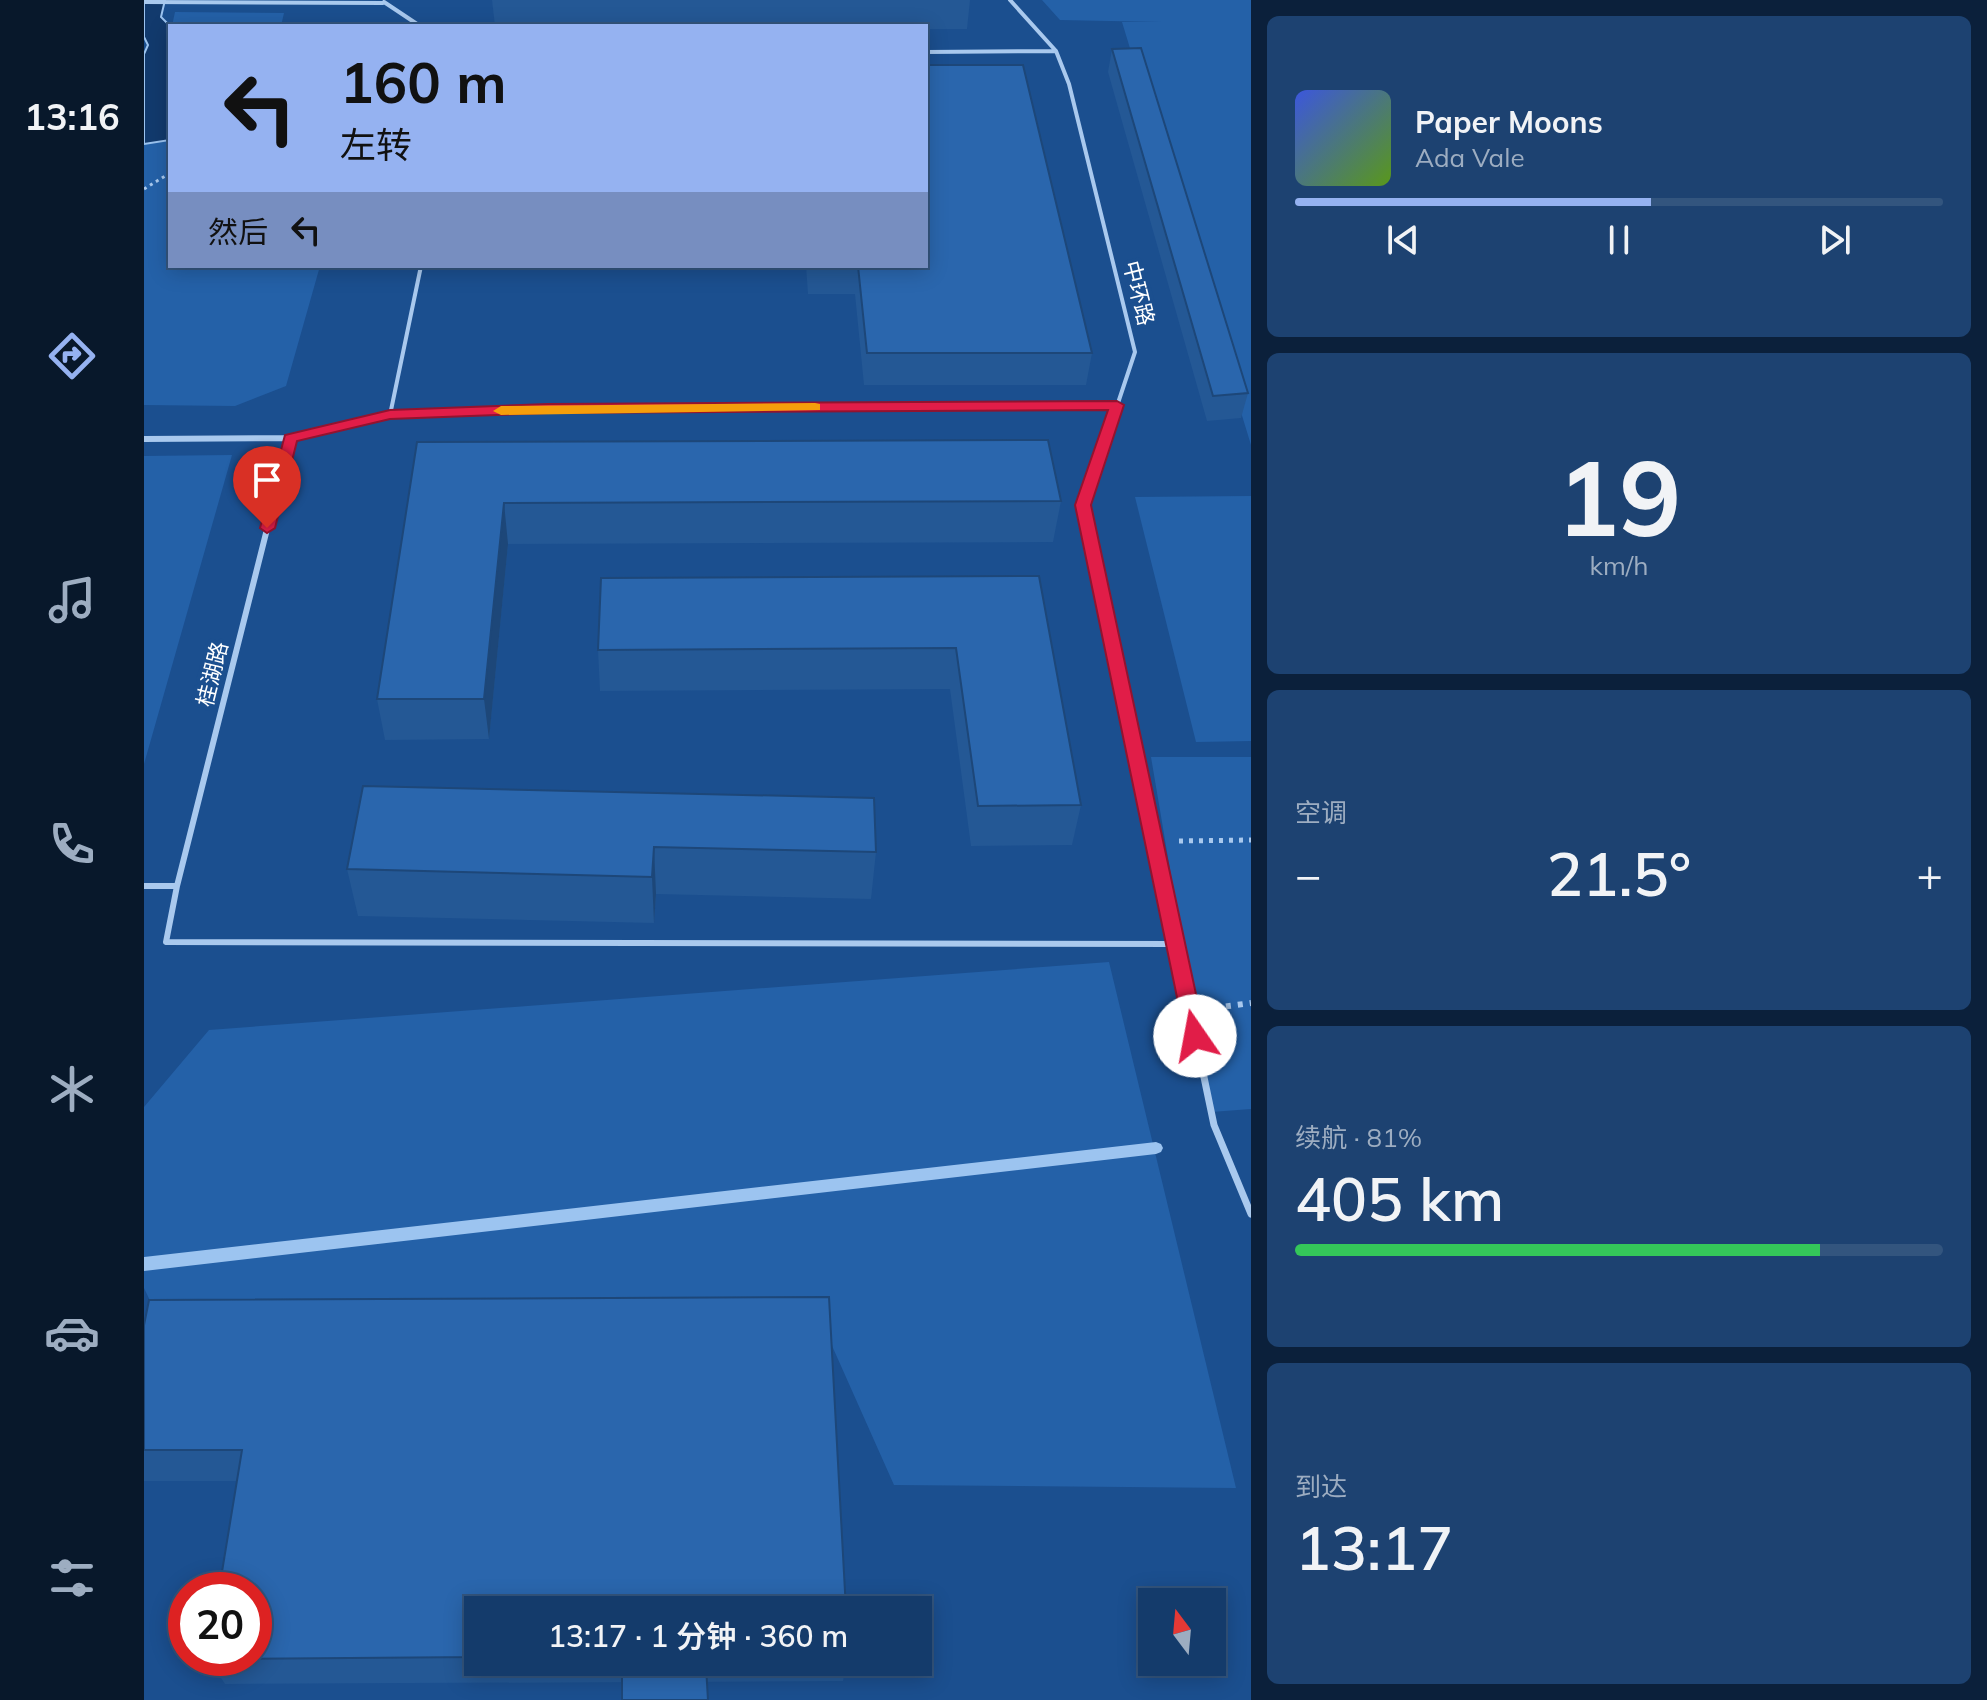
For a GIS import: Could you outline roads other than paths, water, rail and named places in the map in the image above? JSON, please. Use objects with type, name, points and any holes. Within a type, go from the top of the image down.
[{"type":"lane","name":"中环路","points":[[1010,0],[1056,51],[1069,84],[1135,352],[1083,505],[1214,1125],[1251,1214]]},
{"type":"lane","points":[[144,2],[384,2],[417,24]]},
{"type":"lane","points":[[928,52],[1056,51]]},
{"type":"lane","points":[[390,415],[421,268]]},
{"type":"lane","points":[[144,439],[290,438],[390,415],[548,409],[1117,405]]},
{"type":"lane","name":"桂湖路","points":[[290,438],[177,886],[166,942],[1175,944]]},
{"type":"lane","points":[[144,886],[177,886]]},
{"type":"waterway","points":[[144,1264],[1156,1148]]}]
